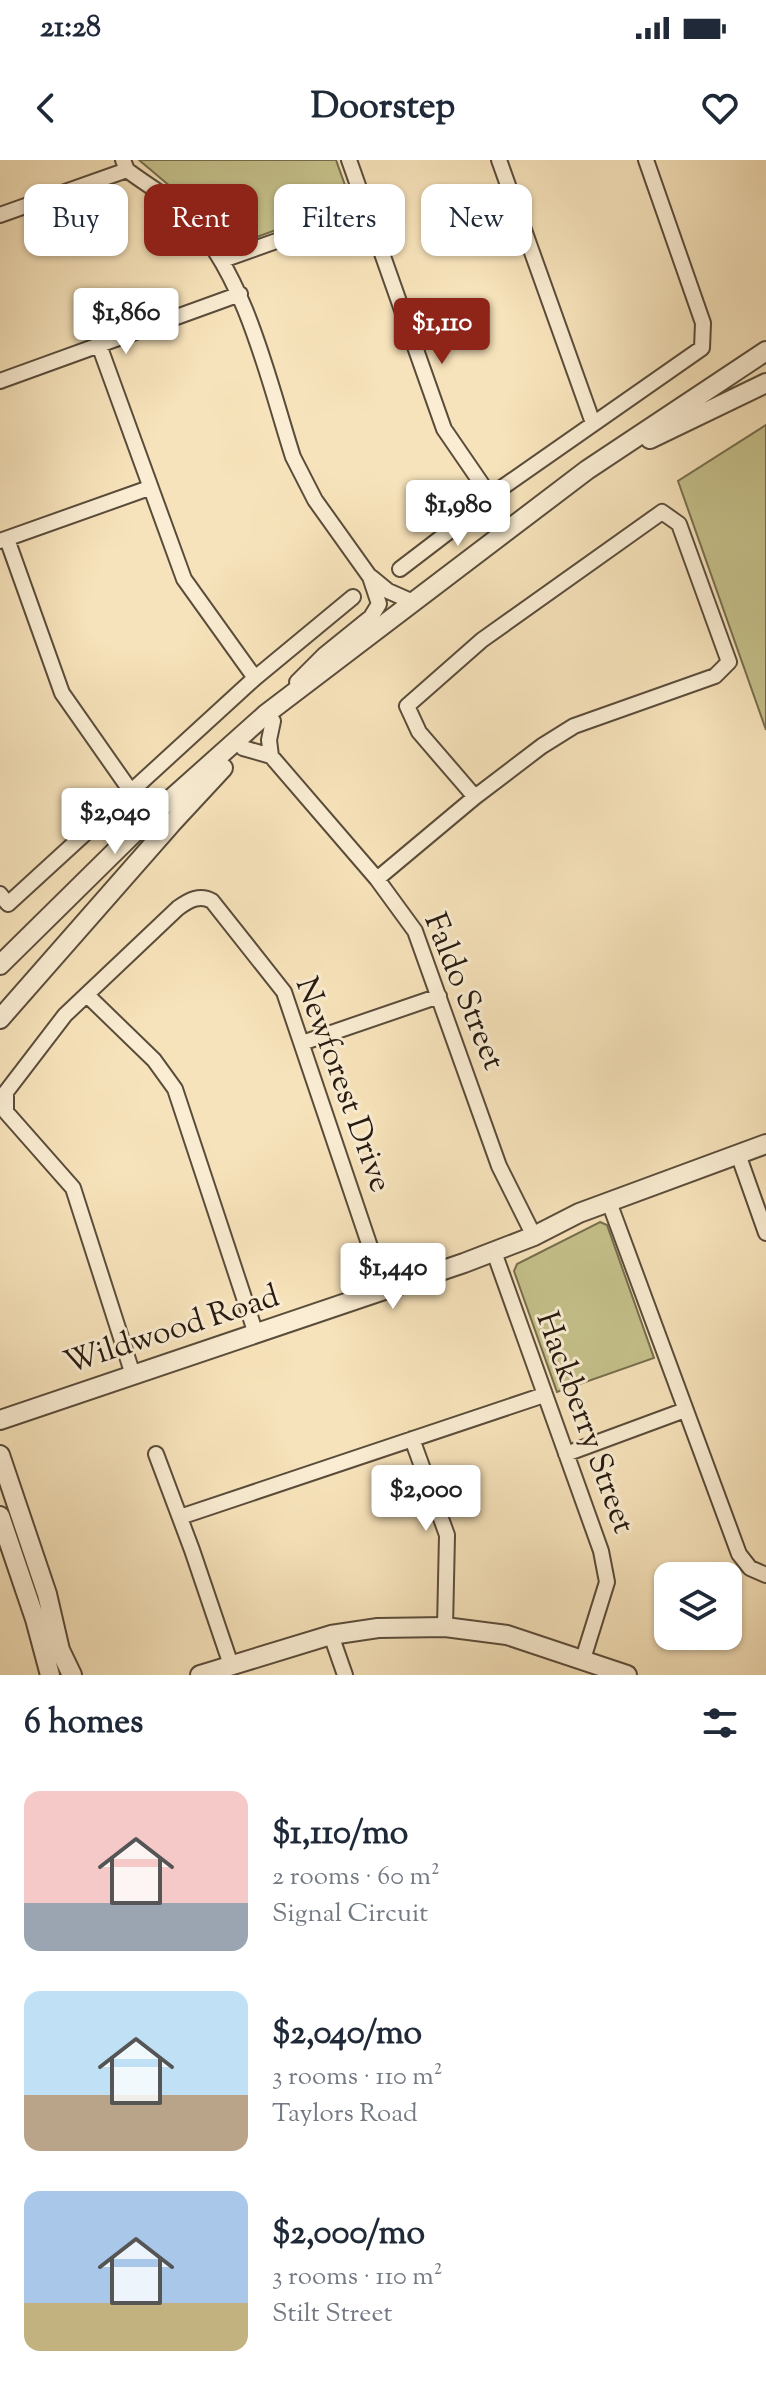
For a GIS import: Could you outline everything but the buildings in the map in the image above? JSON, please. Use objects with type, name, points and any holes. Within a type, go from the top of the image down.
[{"type":"street","points":[[349,160],[357,184]]},
{"type":"street","points":[[499,160],[593,423]]},
{"type":"street","points":[[400,569],[468,517],[490,496],[702,348],[703,323],[646,160]]},
{"type":"street","points":[[0,215],[125,165],[190,217],[223,260],[240,294],[293,457],[305,482],[370,577],[379,597],[377,610],[324,655],[0,1019]]},
{"type":"street","points":[[223,260],[274,242]]},
{"type":"street","points":[[383,256],[444,429],[490,496]]},
{"type":"street","points":[[0,381],[240,294]]},
{"type":"street","points":[[99,345],[184,579],[255,678]]},
{"type":"street","points":[[0,965],[145,822],[355,647],[587,470],[766,351]]},
{"type":"street","points":[[587,470],[766,383]]},
{"type":"street","points":[[130,790],[62,693],[3,540],[149,488]]},
{"type":"street","points":[[377,879],[475,797],[574,726],[715,676],[729,662],[679,524],[662,512],[482,640],[407,706],[419,732],[475,797]]},
{"type":"street","points":[[370,577],[388,591],[413,602]]},
{"type":"street","points":[[3,904],[255,678],[353,597]]},
{"type":"street","points":[[243,748],[271,756],[270,717]]},
{"type":"street","name":"Faldo Street","points":[[271,756],[377,879],[415,931],[499,1166],[534,1236]]},
{"type":"street","name":"Newforest Drive","points":[[133,1375],[73,1188],[12,1119],[4,1103],[6,1092],[65,1015],[178,908],[194,898],[212,901],[284,992],[385,1291]]},
{"type":"street","points":[[87,995],[154,1060],[175,1089],[256,1334]]},
{"type":"street","points":[[302,1043],[439,996]]},
{"type":"street","points":[[0,1030],[17,1002]]},
{"type":"street","name":"Wildwood Road","points":[[0,1420],[494,1252],[579,1213],[766,1144]]},
{"type":"street","points":[[738,1154],[766,1233]]},
{"type":"street","points":[[609,1202],[739,1554],[750,1568],[766,1575]]},
{"type":"street","name":"Hackberry Street","points":[[494,1252],[601,1551],[607,1582],[583,1659]]},
{"type":"street","points":[[180,1517],[544,1395]]},
{"type":"street","points":[[566,1454],[685,1410]]},
{"type":"street","points":[[412,1439],[447,1535],[445,1627]]},
{"type":"street","points":[[156,1454],[231,1665]]},
{"type":"street","points":[[0,1455],[47,1594],[45,1623],[50,1675]]},
{"type":"street","points":[[0,1516],[45,1623],[72,1675]]},
{"type":"street","points":[[200,1675],[331,1635],[378,1628],[445,1627],[507,1635],[627,1675]]},
{"type":"street","points":[[331,1635],[345,1675]]},
{"type":"shaded area","points":[[139,160],[336,160],[345,184],[274,184],[274,231],[258,237],[258,184],[167,184]]},
{"type":"shaded area","points":[[766,425],[766,730],[678,481]]},
{"type":"shaded area","points":[[600,1222],[607,1225],[654,1358],[557,1392],[514,1271],[517,1264]]}]
